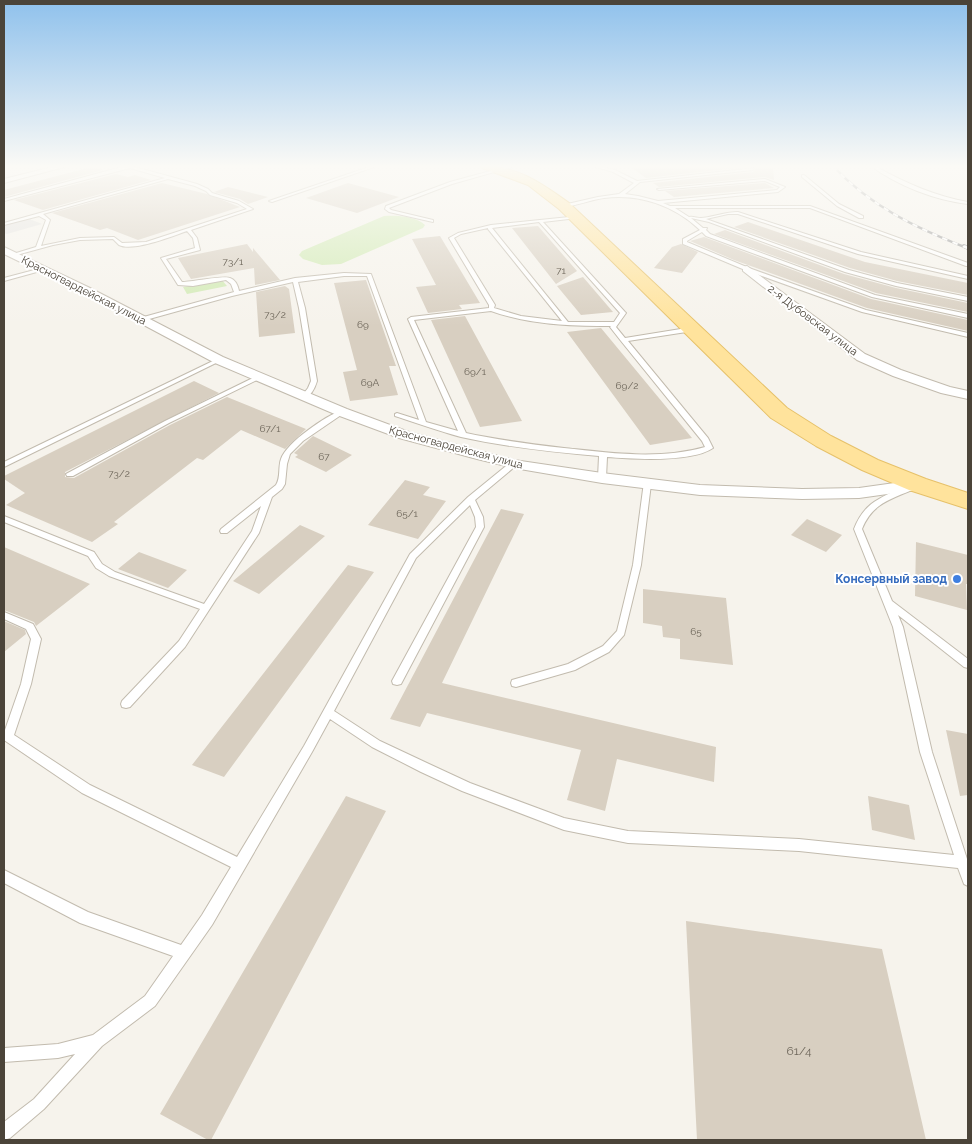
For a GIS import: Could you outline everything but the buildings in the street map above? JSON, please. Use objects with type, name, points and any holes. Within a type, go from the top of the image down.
[{"type":"main road","name":"Красногвардейская улица","points":[[579,219],[779,413],[807,433],[877,470],[916,485],[968,501]]},
{"type":"street","name":"Красногвардейская улица","points":[[8,253],[142,319],[219,360],[304,397],[404,435],[514,464],[602,478],[700,490],[802,494],[859,493],[916,485]]},
{"type":"street","name":"2-я Дубовская улица","points":[[747,269],[861,357],[897,373],[946,390],[968,395]]},
{"type":"lane","points":[[4,224],[18,219]]},
{"type":"lane","points":[[38,248],[47,219]]},
{"type":"lane","points":[[8,253],[66,241],[105,237],[114,238],[122,244],[138,244],[220,219]]},
{"type":"lane","points":[[424,219],[431,221]]},
{"type":"lane","points":[[491,309],[492,305],[452,238],[458,234],[549,219]]},
{"type":"lane","points":[[691,219],[705,229],[708,235],[874,296],[968,316]]},
{"type":"lane","points":[[701,219],[847,271],[896,284],[968,299]]},
{"type":"lane","points":[[757,219],[860,253],[968,277]]},
{"type":"lane","points":[[846,219],[968,265]]},
{"type":"lane","points":[[397,414],[463,435],[492,441],[603,454],[639,457],[709,448],[705,440],[613,328],[614,324],[623,314],[541,222]]},
{"type":"lane","points":[[490,228],[566,323]]},
{"type":"lane","points":[[705,229],[685,240],[685,243],[747,269],[864,311],[968,335]]},
{"type":"lane","points":[[188,230],[195,238],[198,249],[163,258],[180,284],[193,284],[226,278],[231,280],[237,292]]},
{"type":"lane","points":[[4,280],[42,269]]},
{"type":"lane","points":[[142,319],[237,292],[295,280],[355,273],[369,275],[423,422]]},
{"type":"lane","points":[[295,280],[302,308],[314,381],[311,389],[304,397]]},
{"type":"lane","points":[[463,435],[412,319],[491,309],[511,317],[566,323],[614,324]]},
{"type":"lane","points":[[623,340],[693,329]]},
{"type":"lane","points":[[4,465],[219,360]]},
{"type":"lane","points":[[70,474],[167,422],[259,377]]},
{"type":"lane","points":[[224,531],[268,496],[283,481],[284,460],[289,448],[342,412]]},
{"type":"lane","points":[[602,478],[603,454]]},
{"type":"lane","points":[[4,1132],[39,1104],[97,1041],[150,1001],[207,920],[240,865],[328,712],[413,556],[471,499],[514,464]]},
{"type":"lane","points":[[516,683],[571,667],[606,649],[621,632],[637,565],[647,484]]},
{"type":"lane","points":[[916,485],[874,504],[864,512],[858,529],[890,604],[898,628],[926,752],[968,880]]},
{"type":"lane","points":[[126,704],[182,644],[256,531],[268,496]]},
{"type":"lane","points":[[397,681],[480,527],[479,517],[471,499]]},
{"type":"lane","points":[[4,519],[91,554],[98,566],[112,574],[206,608]]},
{"type":"lane","points":[[890,604],[968,664]]},
{"type":"lane","points":[[4,615],[30,628],[36,639],[26,684],[6,736],[86,789],[240,865]]},
{"type":"lane","points":[[328,712],[376,744],[466,788],[564,824],[628,837],[800,845],[962,862]]},
{"type":"lane","points":[[4,876],[85,918],[184,953]]},
{"type":"lane","points":[[4,1055],[58,1051],[97,1041]]},
{"type":"green space","points":[[376,219],[414,219],[425,225],[423,228],[341,264],[322,265],[303,259],[299,255],[302,251]]},
{"type":"green space","points":[[222,280],[227,286],[187,294],[183,287]]},
{"type":"shaded area","points":[[22,219],[30,219],[42,224],[7,234],[4,233],[4,224]]},
{"type":"railway","points":[[903,219],[967,248]]},
{"type":"railway","points":[[964,246],[968,248]]},
{"type":"place","name":"Консервный завод","points":[[957,579]]}]
